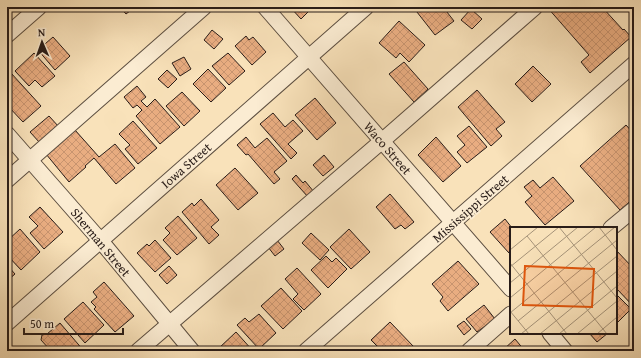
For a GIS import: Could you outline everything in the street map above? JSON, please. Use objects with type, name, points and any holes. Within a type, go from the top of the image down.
[{"type":"street","points":[[7,35],[39,7]]},
{"type":"street","points":[[7,180],[204,7]]},
{"type":"street","name":"Waco Street","points":[[265,7],[510,288]]},
{"type":"street","name":"Iowa Street","points":[[7,323],[366,7]]},
{"type":"street","points":[[138,351],[382,141],[534,7]]},
{"type":"street","name":"Mississippi Street","points":[[306,351],[634,64]]},
{"type":"street","name":"Sherman Street","points":[[7,134],[100,240],[192,351]]},
{"type":"street","points":[[612,227],[634,209]]},
{"type":"street","points":[[469,351],[510,315]]},
{"type":"street","points":[[551,334],[565,351]]},
{"type":"building","points":[[120,7],[135,7],[126,14]]},
{"type":"building","points":[[290,7],[313,7],[301,19]]},
{"type":"building","points":[[413,7],[443,7],[454,21],[435,35]]},
{"type":"building","points":[[547,7],[602,7],[631,37],[590,73],[581,62],[589,55]]},
{"type":"building","points":[[471,9],[482,19],[472,29],[461,20]]},
{"type":"building","points":[[399,21],[425,45],[409,62],[400,53],[396,58],[379,43]]},
{"type":"building","points":[[212,30],[223,39],[214,49],[204,40]]},
{"type":"building","points":[[246,36],[249,40],[253,37],[266,52],[252,65],[235,46]]},
{"type":"building","points":[[53,37],[70,56],[55,70],[38,50]]},
{"type":"building","points":[[34,53],[55,76],[42,87],[35,80],[29,86],[15,71]]},
{"type":"building","points":[[228,53],[245,71],[229,85],[212,66]]},
{"type":"building","points":[[184,57],[191,69],[180,76],[172,63]]},
{"type":"building","points":[[404,62],[428,89],[414,102],[389,74]]},
{"type":"building","points":[[533,66],[551,84],[532,102],[515,84]]},
{"type":"building","points":[[208,69],[226,88],[211,102],[193,84]]},
{"type":"building","points":[[167,70],[177,79],[168,88],[158,79]]},
{"type":"building","points":[[11,73],[41,106],[23,122],[7,105],[7,76]]},
{"type":"building","points":[[137,86],[146,97],[141,101],[147,107],[155,99],[180,127],[160,144],[136,116],[142,110],[137,105],[133,108],[124,97]]},
{"type":"building","points":[[477,90],[505,122],[496,129],[502,136],[491,146],[458,107]]},
{"type":"building","points":[[182,92],[200,111],[184,126],[166,106]]},
{"type":"building","points":[[315,98],[336,123],[317,140],[295,115]]},
{"type":"building","points":[[273,113],[285,127],[293,120],[303,131],[288,144],[297,153],[291,159],[260,124]]},
{"type":"building","points":[[49,116],[59,127],[40,143],[30,132]]},
{"type":"building","points":[[133,121],[157,148],[138,164],[125,149],[130,145],[119,134]]},
{"type":"building","points":[[626,125],[634,134],[634,198],[620,210],[580,166]]},
{"type":"building","points":[[469,126],[487,147],[467,163],[457,152],[465,145],[457,136]]},
{"type":"building","points":[[75,130],[99,157],[115,144],[135,168],[116,184],[94,158],[69,182],[46,154]]},
{"type":"building","points":[[246,137],[255,148],[267,138],[287,161],[274,172],[280,179],[274,184],[248,154],[246,155],[237,145]]},
{"type":"building","points":[[436,137],[461,166],[443,182],[418,155]]},
{"type":"building","points":[[324,155],[334,167],[323,176],[313,165]]},
{"type":"building","points":[[235,168],[258,193],[238,210],[216,185]]},
{"type":"building","points":[[296,175],[303,183],[305,181],[314,192],[308,197],[292,179]]},
{"type":"building","points":[[553,177],[574,201],[545,225],[525,202],[532,196],[524,187],[533,180],[540,188]]},
{"type":"building","points":[[390,194],[414,222],[405,229],[401,225],[395,229],[376,207]]},
{"type":"building","points":[[201,199],[219,220],[211,227],[219,235],[209,244],[182,212],[192,203],[194,206]]},
{"type":"building","points":[[40,207],[63,232],[44,249],[30,233],[38,226],[29,217]]},
{"type":"building","points":[[178,216],[197,238],[177,255],[163,240],[170,233],[165,228]]},
{"type":"building","points":[[505,219],[511,227],[510,227],[509,253],[490,232]]},
{"type":"building","points":[[20,229],[40,252],[21,270],[7,255],[7,241]]},
{"type":"building","points":[[349,229],[370,252],[351,269],[330,247]]},
{"type":"building","points":[[311,233],[329,250],[320,260],[302,243]]},
{"type":"building","points":[[155,240],[171,258],[155,272],[137,253],[147,244],[149,246]]},
{"type":"building","points":[[277,240],[284,249],[275,256],[268,247]]},
{"type":"building","points":[[617,251],[634,269],[634,307],[617,289]]},
{"type":"building","points":[[326,256],[332,262],[336,258],[347,269],[328,288],[311,270]]},
{"type":"building","points":[[458,261],[479,284],[448,311],[440,301],[443,297],[432,284]]},
{"type":"building","points":[[7,265],[15,274],[7,281]]},
{"type":"building","points":[[169,266],[177,275],[167,284],[159,275]]},
{"type":"building","points":[[297,268],[321,294],[304,310],[293,299],[298,294],[285,279]]},
{"type":"building","points":[[104,282],[134,316],[115,332],[94,309],[96,307],[91,302],[97,297],[93,292]]},
{"type":"building","points":[[281,288],[302,311],[283,329],[261,306]]},
{"type":"building","points":[[617,295],[631,309],[617,323]]},
{"type":"building","points":[[83,302],[104,325],[85,343],[64,319]]},
{"type":"building","points":[[484,305],[495,319],[477,332],[466,319]]},
{"type":"building","points":[[259,314],[276,333],[259,349],[237,325],[245,318],[249,322]]},
{"type":"building","points":[[464,321],[471,329],[464,335],[457,326]]},
{"type":"building","points":[[390,322],[414,347],[410,351],[382,351],[371,340]]},
{"type":"building","points":[[60,323],[84,351],[51,351],[41,340],[42,335],[47,334]]},
{"type":"building","points":[[236,332],[253,351],[222,351],[219,348]]},
{"type":"building","points":[[590,334],[607,334],[597,342]]},
{"type":"building","points":[[515,339],[525,351],[503,351],[503,350]]}]
